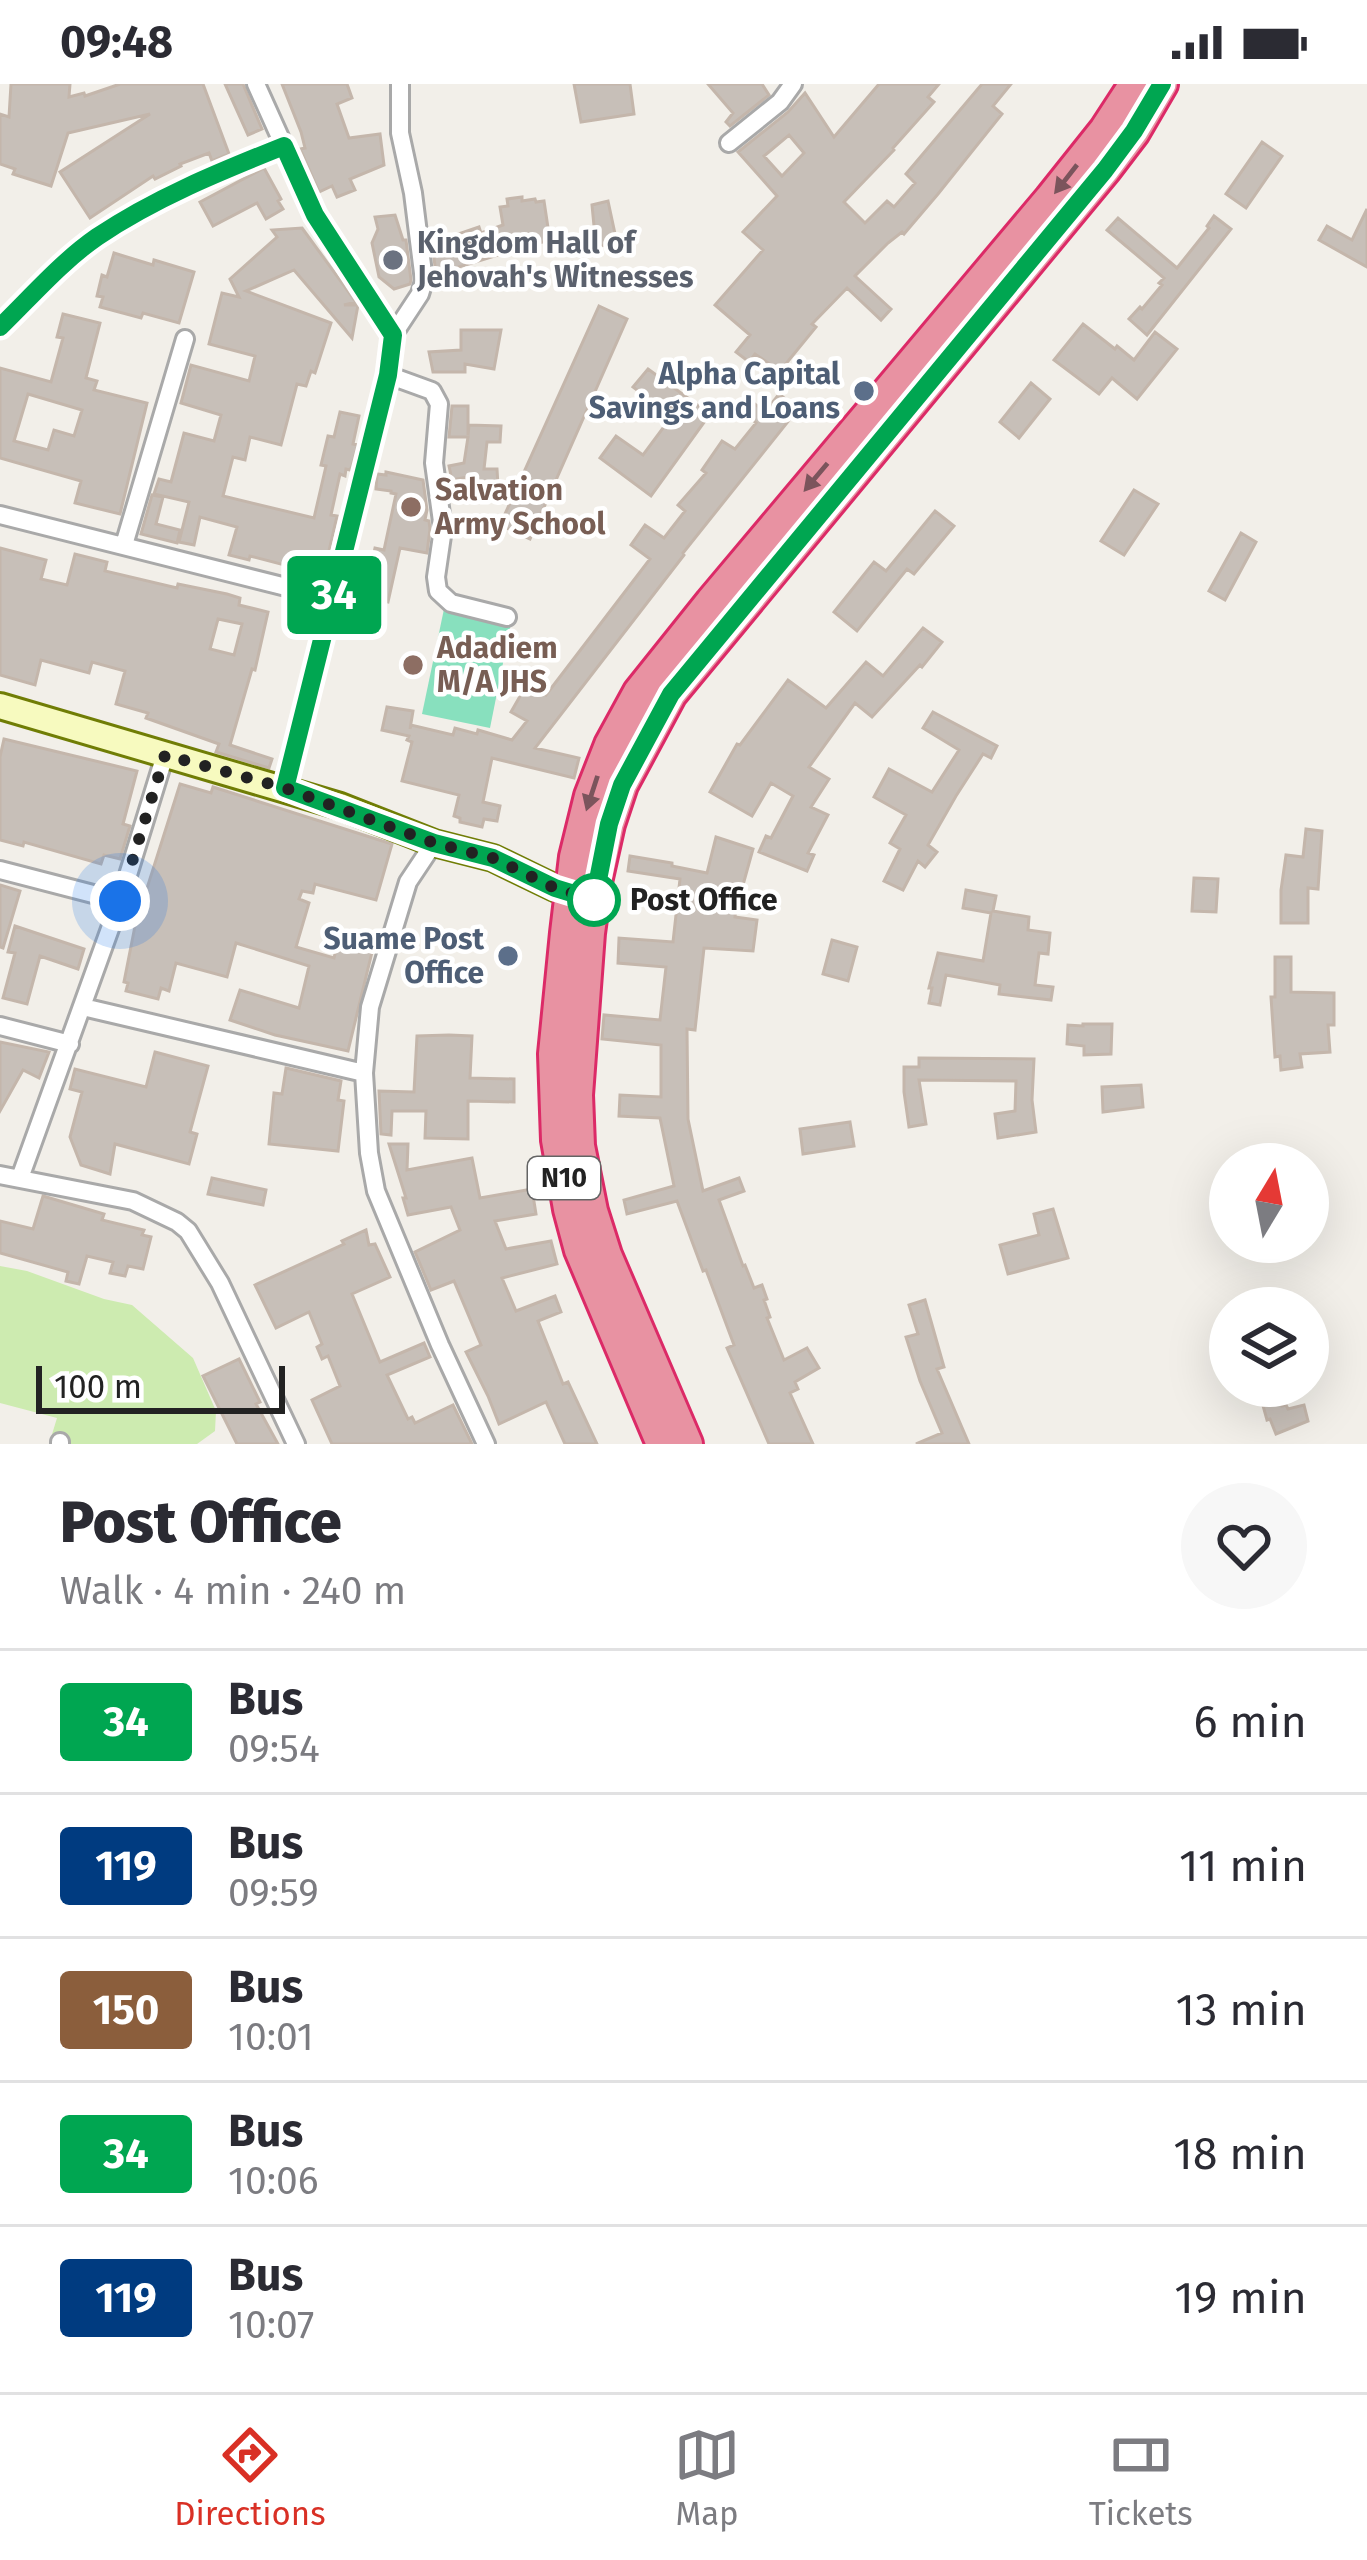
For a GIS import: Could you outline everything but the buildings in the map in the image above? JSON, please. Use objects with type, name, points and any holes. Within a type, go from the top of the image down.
[{"type":"highway","name":"N10","points":[[687,1444],[606,1255],[579,1146],[582,897],[575,856],[590,796],[639,692],[1050,199],[1135,84]]},
{"type":"highway","name":"N10","points":[[662,1444],[580,1250],[557,1140],[554,1054],[582,897],[622,785],[671,694],[1105,170],[1162,84]]},
{"type":"street","points":[[256,84],[315,215],[393,335]]},
{"type":"street","points":[[285,788],[388,375],[393,335],[421,294],[424,281],[400,133],[400,84]]},
{"type":"street","points":[[729,142],[780,102],[793,84]]},
{"type":"street","points":[[0,327],[96,238],[188,185],[284,146]]},
{"type":"street","points":[[124,545],[185,339]]},
{"type":"street","points":[[388,375],[432,391],[439,404],[434,463],[443,529],[438,591],[452,603],[508,617]]},
{"type":"street","points":[[0,515],[334,599]]},
{"type":"street","points":[[0,706],[285,788],[434,843],[493,858],[582,897]]},
{"type":"street","points":[[20,1178],[120,901],[165,755]]},
{"type":"street","points":[[434,843],[408,882],[370,1007],[364,1073],[369,1153],[376,1190],[487,1444]]},
{"type":"street","points":[[0,870],[120,901]]},
{"type":"street","points":[[83,1006],[364,1073]]},
{"type":"street","points":[[0,1026],[70,1044]]},
{"type":"street","points":[[0,1175],[133,1201],[188,1231],[220,1283],[296,1444]]},
{"type":"green space","points":[[444,609],[511,623],[490,728],[422,714]]},
{"type":"green space","points":[[0,1266],[132,1305],[193,1358],[216,1411],[215,1431],[197,1444],[49,1444],[57,1418],[0,1403]]},
{"type":"bus line","name":"34","points":[[0,327],[78,252],[121,222],[188,185],[284,146],[315,215],[393,335],[388,375],[285,788],[434,843],[493,858],[570,895],[594,900],[622,785],[671,694],[1105,170],[1162,84]]},
{"type":"place","name":"Kingdom Hall of Jehovah's Witnesses","points":[[393,260]]},
{"type":"place","name":"Alpha Capital Savings and Loans","points":[[864,391]]},
{"type":"place","name":"Salvation Army School","points":[[411,507]]},
{"type":"place","name":"Adadiem M/A JHS","points":[[413,665]]},
{"type":"place","name":"Post Office","points":[[594,900]]},
{"type":"place","name":"Suame Post Office","points":[[508,956]]},
{"type":"route","points":[[120,901],[165,755],[340,806],[434,843],[493,858],[570,895],[594,900]]}]
